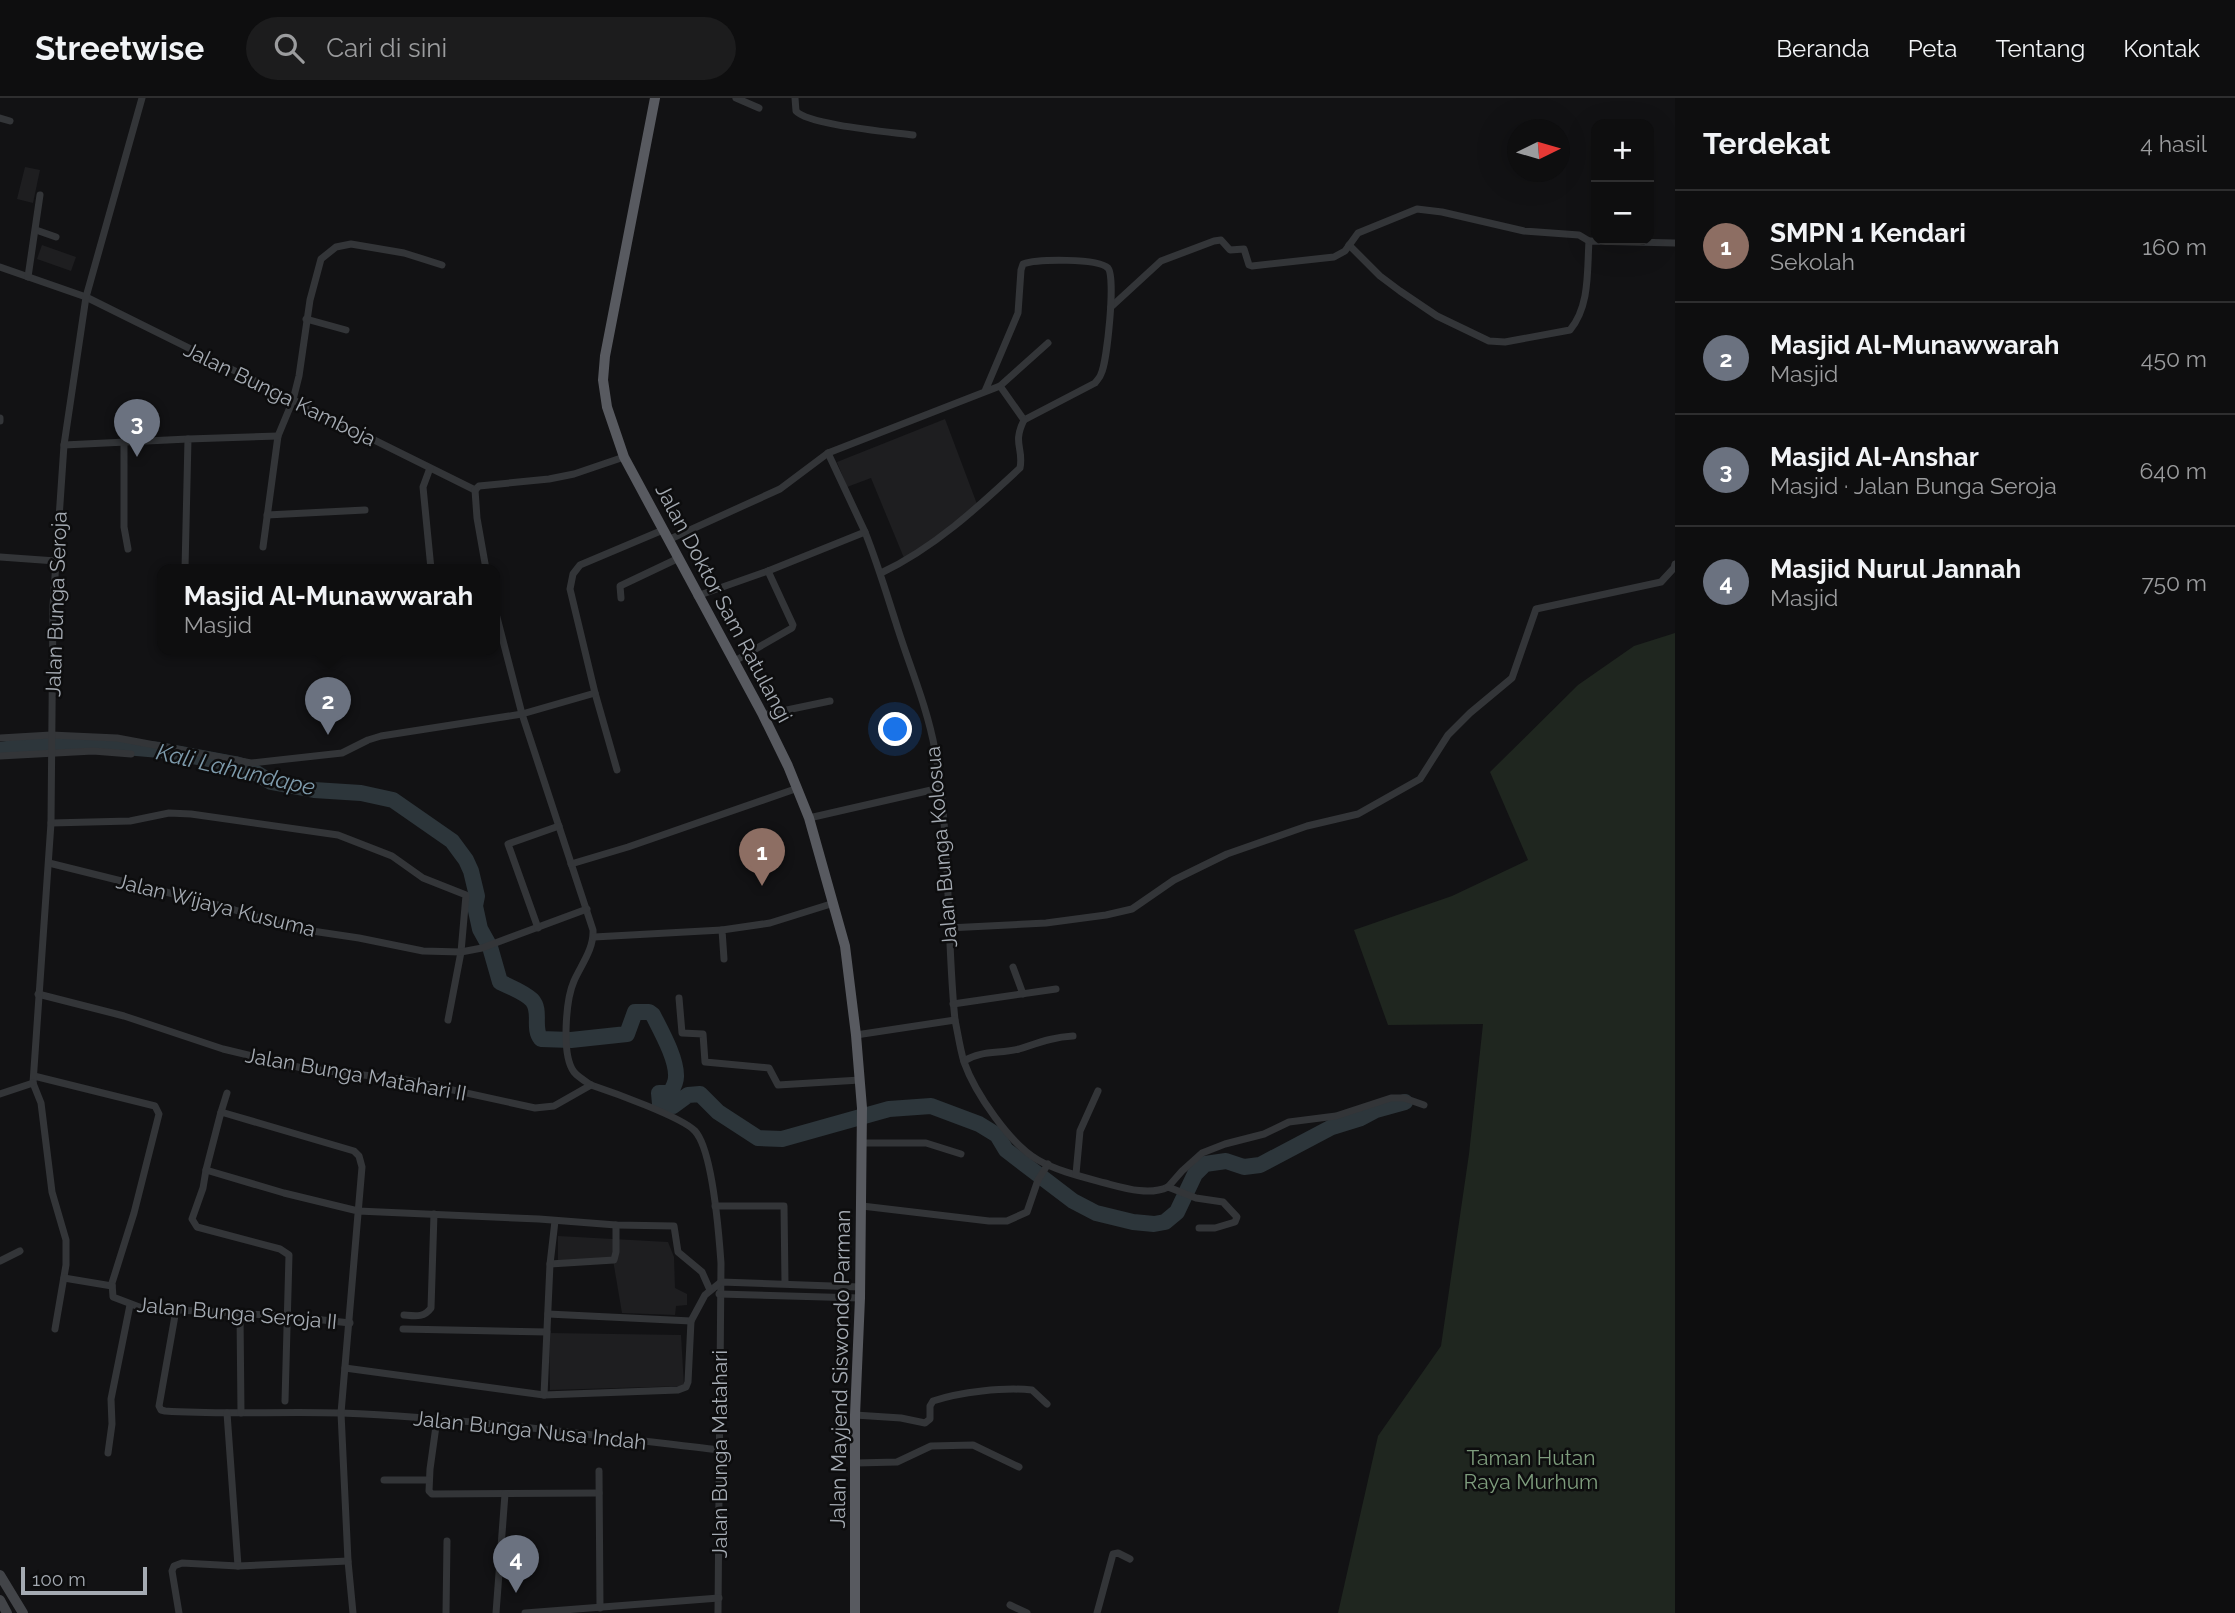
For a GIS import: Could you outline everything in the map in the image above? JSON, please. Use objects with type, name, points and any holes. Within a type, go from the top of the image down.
[{"type":"highway","name":"Jalan Doktor Sam Ratulangi","points":[[654,98],[605,356],[603,380],[607,408],[624,457],[763,715],[798,788],[809,818],[845,946],[856,1035],[862,1125]]},
{"type":"highway","name":"Jalan Mayjend Siswondo Parman","points":[[855,1613],[855,1415],[862,1125]]},
{"type":"main road","points":[[0,1575],[22,1610]]},
{"type":"main road","points":[[0,1600],[7,1613]]},
{"type":"street","name":"Jalan Bunga Seroja","points":[[55,1329],[64,1278],[66,1240],[52,1192],[41,1103],[33,1080],[51,823],[56,561],[64,445],[86,297],[142,98]]},
{"type":"street","points":[[736,98],[759,108]]},
{"type":"street","points":[[794,98],[796,111],[802,116],[840,125],[914,135]]},
{"type":"street","points":[[0,118],[10,121]]},
{"type":"street","points":[[29,276],[40,195]]},
{"type":"street","points":[[1111,307],[1161,261],[1214,241],[1221,240],[1230,250],[1244,249],[1249,265],[1252,266],[1334,257],[1345,251],[1358,233],[1405,213],[1427,209],[1524,231],[1579,235],[1589,241],[1675,243]]},
{"type":"street","points":[[36,230],[56,237]]},
{"type":"street","points":[[1349,245],[1380,276],[1437,316],[1489,341],[1505,342],[1570,331],[1579,319],[1585,301],[1589,241]]},
{"type":"street","points":[[262,547],[278,436],[301,366],[306,319],[318,263],[336,247],[358,244],[404,253],[442,265]]},
{"type":"street","points":[[881,573],[916,555],[970,513],[1020,468],[1017,440],[1024,420],[1099,379],[1111,307],[1110,273],[1105,266],[1052,260],[1023,264],[1018,313],[985,391]]},
{"type":"street","name":"Jalan Bunga Kamboja","points":[[0,267],[86,297],[475,490]]},
{"type":"street","points":[[306,319],[346,330]]},
{"type":"street","points":[[617,769],[595,694],[570,589],[573,574],[580,565],[665,535],[780,489],[828,453],[1000,386],[1048,343]]},
{"type":"street","points":[[1000,386],[1024,420]]},
{"type":"street","points":[[64,445],[278,436]]},
{"type":"street","points":[[185,564],[188,439]]},
{"type":"street","points":[[124,442],[124,527],[128,549]]},
{"type":"street","name":"Jalan Bunga Kolosua","points":[[828,453],[881,573],[926,711],[940,788],[953,1004],[964,1062],[979,1091],[1007,1130],[1030,1154],[1048,1164],[1107,1184],[1152,1191],[1168,1187]]},
{"type":"street","points":[[485,564],[477,518],[475,490],[479,486],[562,477],[624,457]]},
{"type":"street","points":[[430,468],[423,487],[430,564]]},
{"type":"street","points":[[267,514],[365,510]]},
{"type":"street","points":[[697,596],[865,533]]},
{"type":"street","points":[[0,557],[56,561]]},
{"type":"street","points":[[621,597],[620,586],[678,558]]},
{"type":"street","points":[[948,928],[1046,923],[1132,909],[1174,880],[1227,854],[1307,826],[1358,814],[1420,779],[1448,735],[1512,678],[1536,609],[1661,582],[1675,564]]},
{"type":"street","points":[[733,662],[792,628],[768,571]]},
{"type":"street","points":[[500,629],[522,714],[594,937],[722,930],[770,923],[834,903]]},
{"type":"street","points":[[0,738],[117,738],[251,763],[342,753],[381,736],[522,714],[595,694]]},
{"type":"street","points":[[763,715],[830,701]]},
{"type":"street","points":[[0,756],[93,751],[131,754]]},
{"type":"street","points":[[571,864],[798,788]]},
{"type":"street","points":[[809,818],[940,788]]},
{"type":"street","points":[[51,823],[130,821],[180,813],[338,835],[392,856],[423,878],[465,894],[461,951],[448,1020]]},
{"type":"street","points":[[538,928],[508,844],[559,826]]},
{"type":"street","name":"Jalan Wijaya Kusuma","points":[[48,863],[222,906],[292,928],[423,951],[461,951],[494,945],[587,909]]},
{"type":"street","points":[[722,930],[724,959]]},
{"type":"street","name":"Jalan Bunga Matahari","points":[[594,937],[569,996],[566,1018],[573,1071],[591,1085],[695,1130],[705,1154],[719,1227],[721,1282],[718,1613]]},
{"type":"street","points":[[1013,967],[1023,994]]},
{"type":"street","points":[[953,1004],[1056,989]]},
{"type":"street","name":"Jalan Bunga Matahari II","points":[[38,994],[124,1016],[223,1049],[302,1068],[407,1080],[535,1108],[554,1106],[591,1085]]},
{"type":"street","points":[[679,998],[682,1033],[703,1034],[705,1062],[769,1068],[778,1085],[860,1080]]},
{"type":"street","points":[[856,1035],[955,1020]]},
{"type":"street","points":[[964,1062],[977,1054],[1011,1050],[1045,1039],[1073,1036]]},
{"type":"street","points":[[0,1094],[33,1080]]},
{"type":"street","name":"Jalan Bunga Seroja II","points":[[33,1080],[155,1106],[158,1110],[144,1176],[112,1286],[113,1297],[130,1305],[350,1323]]},
{"type":"street","points":[[1076,1174],[1082,1124],[1098,1091]]},
{"type":"street","points":[[227,1093],[203,1188],[191,1219],[193,1224],[287,1252],[290,1260],[285,1401]]},
{"type":"street","points":[[1199,1228],[1226,1226],[1235,1222],[1237,1217],[1223,1202],[1196,1198],[1168,1187],[1202,1153],[1224,1143],[1264,1134],[1289,1122],[1336,1116],[1391,1098],[1404,1098],[1424,1105]]},
{"type":"street","points":[[221,1112],[357,1153],[362,1167],[341,1413],[348,1561],[354,1613]]},
{"type":"street","points":[[862,1143],[926,1143],[961,1154]]},
{"type":"street","points":[[862,1206],[963,1219],[1007,1220],[1027,1212],[1042,1171],[1048,1164]]},
{"type":"street","points":[[206,1170],[358,1211],[674,1226],[678,1252],[702,1272],[712,1289],[720,1295],[860,1292]]},
{"type":"street","points":[[715,1206],[784,1206],[786,1283]]},
{"type":"street","points":[[404,1315],[424,1315],[431,1308],[434,1214]]},
{"type":"street","points":[[544,1395],[550,1264],[555,1221]]},
{"type":"street","points":[[550,1264],[614,1260],[616,1225]]},
{"type":"street","points":[[0,1261],[20,1251]]},
{"type":"street","points":[[64,1278],[112,1286]]},
{"type":"street","points":[[345,1368],[544,1395],[651,1393],[683,1389],[688,1382],[691,1321],[701,1300],[721,1282],[786,1283],[860,1292]]},
{"type":"street","points":[[107,1453],[112,1424],[111,1399],[130,1305]]},
{"type":"street","name":"Jalan Bunga Nusa Indah","points":[[176,1310],[159,1408],[165,1411],[341,1413],[437,1419],[718,1451]]},
{"type":"street","points":[[240,1314],[241,1413]]},
{"type":"street","points":[[548,1314],[691,1321]]},
{"type":"street","points":[[403,1329],[547,1332]]},
{"type":"street","points":[[855,1415],[901,1418],[925,1423],[930,1419],[930,1406],[933,1401],[970,1393],[1009,1390],[1032,1390],[1047,1404]]},
{"type":"street","points":[[227,1413],[238,1566]]},
{"type":"street","points":[[437,1419],[429,1480],[429,1491],[432,1494],[599,1493]]},
{"type":"street","points":[[856,1463],[897,1462],[932,1446],[973,1445],[1019,1467]]},
{"type":"street","points":[[599,1471],[600,1608]]},
{"type":"street","points":[[384,1480],[429,1480]]},
{"type":"street","points":[[496,1613],[505,1494]]},
{"type":"street","points":[[446,1613],[447,1541]]},
{"type":"street","points":[[1097,1613],[1113,1554],[1118,1553],[1130,1559]]},
{"type":"street","points":[[178,1613],[173,1583],[174,1566],[182,1563],[238,1566],[348,1561]]},
{"type":"street","points":[[525,1613],[719,1598]]},
{"type":"street","points":[[1010,1605],[1027,1613]]},
{"type":"shaded area","points":[[25,167],[40,170],[33,203],[17,199]]},
{"type":"shaded area","points":[[42,245],[76,257],[71,271],[37,259]]},
{"type":"shaded area","points":[[945,419],[977,504],[925,546],[904,558],[871,478],[847,487],[837,462]]},
{"type":"shaded area","points":[[558,1236],[668,1242],[674,1257],[675,1288],[687,1294],[687,1305],[676,1306],[675,1315],[622,1313],[613,1260],[558,1262]]},
{"type":"shaded area","points":[[549,1333],[681,1335],[684,1386],[550,1390]]},
{"type":"green space","name":"Taman Hutan Raya Murhum","points":[[1675,633],[1675,1613],[1338,1613],[1378,1436],[1441,1346],[1469,1154],[1483,1024],[1388,1025],[1354,930],[1452,896],[1528,860],[1490,772],[1578,685],[1634,646]]},
{"type":"waterway","name":"Kali Lahundape","points":[[0,750],[37,744],[78,743],[160,750],[235,764],[248,768],[271,782],[314,790],[361,793],[393,800],[452,841],[466,860],[477,896],[475,906],[480,929],[490,947],[500,982],[521,992],[535,1004],[537,1030],[541,1039],[571,1040],[627,1034],[635,1012],[649,1012],[664,1037],[676,1070],[670,1093],[659,1093],[660,1104],[673,1106],[688,1095],[700,1094],[718,1112],[758,1138],[782,1139],[889,1109],[931,1106],[979,1124],[997,1135],[1006,1150],[1073,1201],[1096,1213],[1154,1224],[1165,1222],[1177,1212],[1195,1174],[1205,1164],[1226,1161],[1244,1167],[1260,1165],[1332,1127],[1405,1102]]},
{"type":"place","name":"Masjid Al-Anshar","points":[[137,457]]},
{"type":"place","name":"Masjid Al-Munawwarah","points":[[328,735]]},
{"type":"place","name":"SMPN 1 Kendari","points":[[762,886]]},
{"type":"place","name":"Masjid Nurul Jannah","points":[[516,1593]]}]
